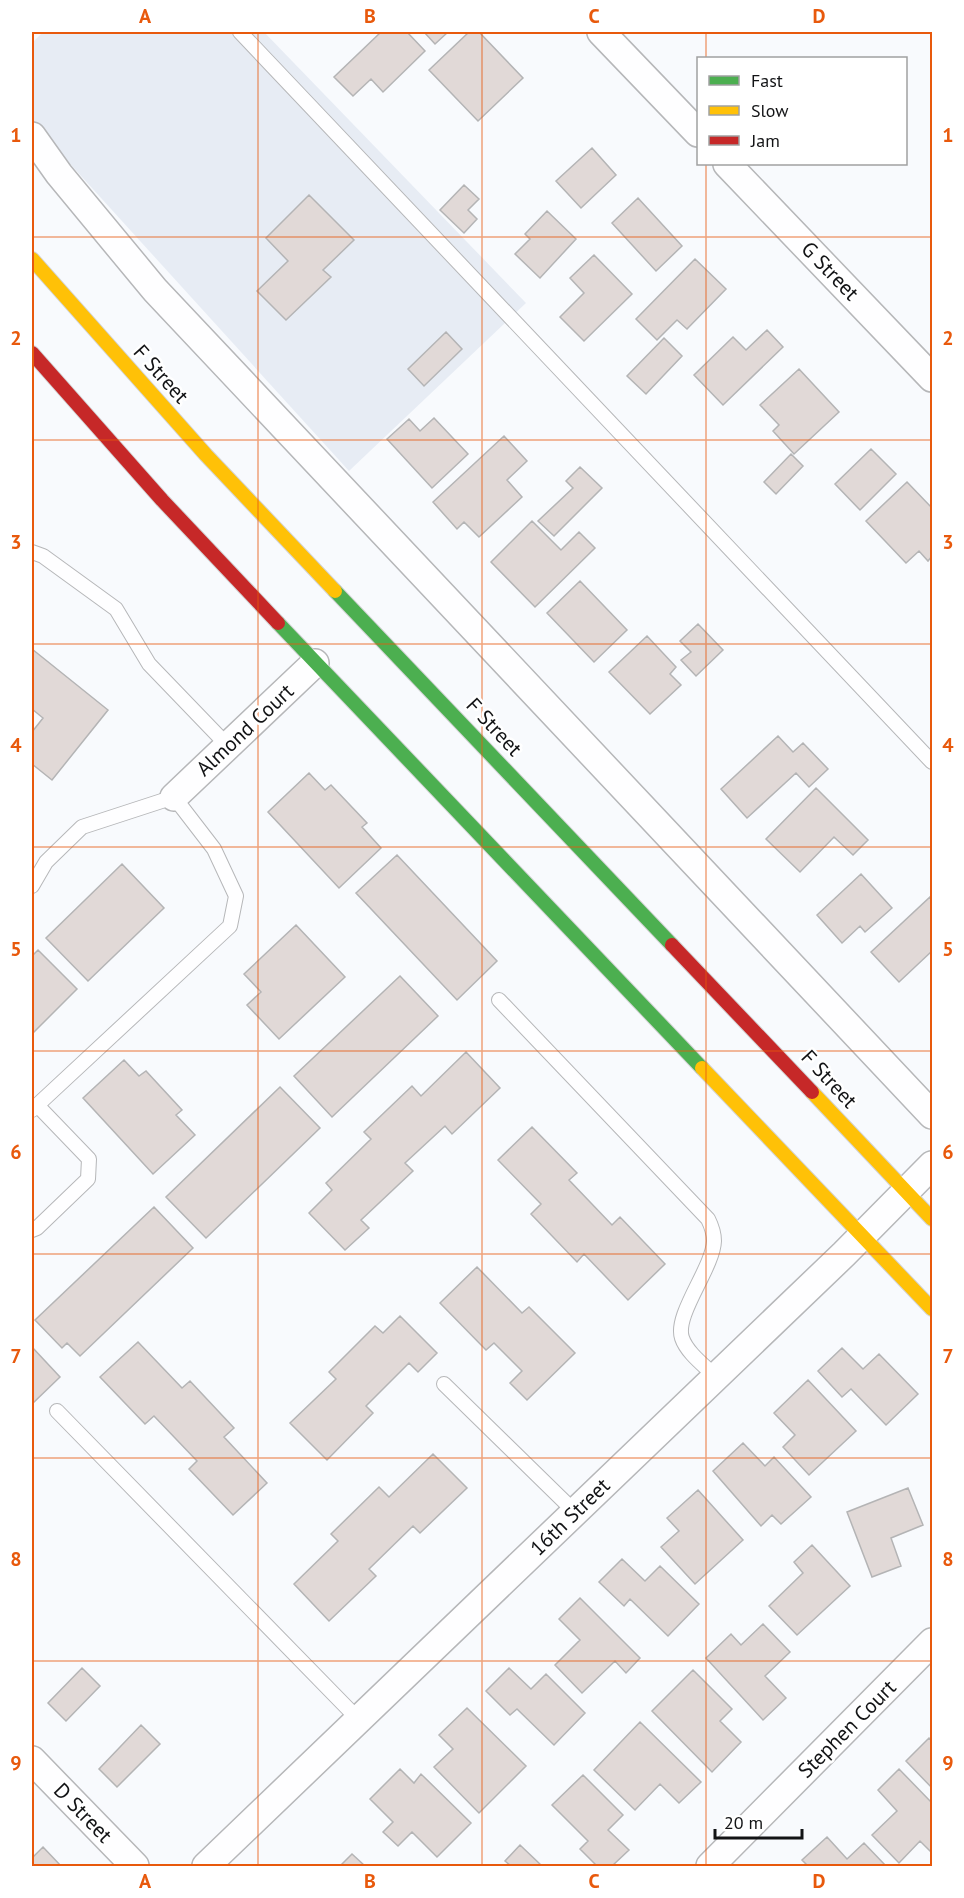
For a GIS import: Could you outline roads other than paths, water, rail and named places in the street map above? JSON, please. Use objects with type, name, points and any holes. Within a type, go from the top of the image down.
[{"type":"main road","name":"F Street","points":[[32,259],[132,375],[206,455],[933,1219]]},
{"type":"main road","points":[[32,353],[162,500],[315,663],[933,1309]]},
{"type":"street","points":[[601,32],[697,131]]},
{"type":"street","points":[[32,136],[59,174],[155,290],[933,1115]]},
{"type":"street","name":"G Street","points":[[728,165],[933,378]]},
{"type":"street","name":"Almond Court","points":[[174,797],[315,663]]},
{"type":"street","name":"16th Street","points":[[206,1866],[716,1377],[933,1165]]},
{"type":"street","name":"Stephen Court","points":[[710,1866],[933,1642]]},
{"type":"street","name":"D Street","points":[[32,1760],[135,1866]]},
{"type":"lane","points":[[240,32],[933,762]]},
{"type":"lane","points":[[32,552],[43,556],[117,609],[149,664],[228,746]]},
{"type":"lane","points":[[32,886],[46,862],[82,827],[174,797],[214,849],[236,896],[230,926],[34,1107],[89,1159],[88,1179],[37,1228],[32,1230]]},
{"type":"lane","points":[[499,1000],[708,1219],[714,1240],[711,1256],[683,1318],[681,1329],[682,1338],[688,1347],[716,1377]]},
{"type":"lane","points":[[444,1384],[575,1512]]},
{"type":"lane","points":[[57,1411],[359,1720]]}]
